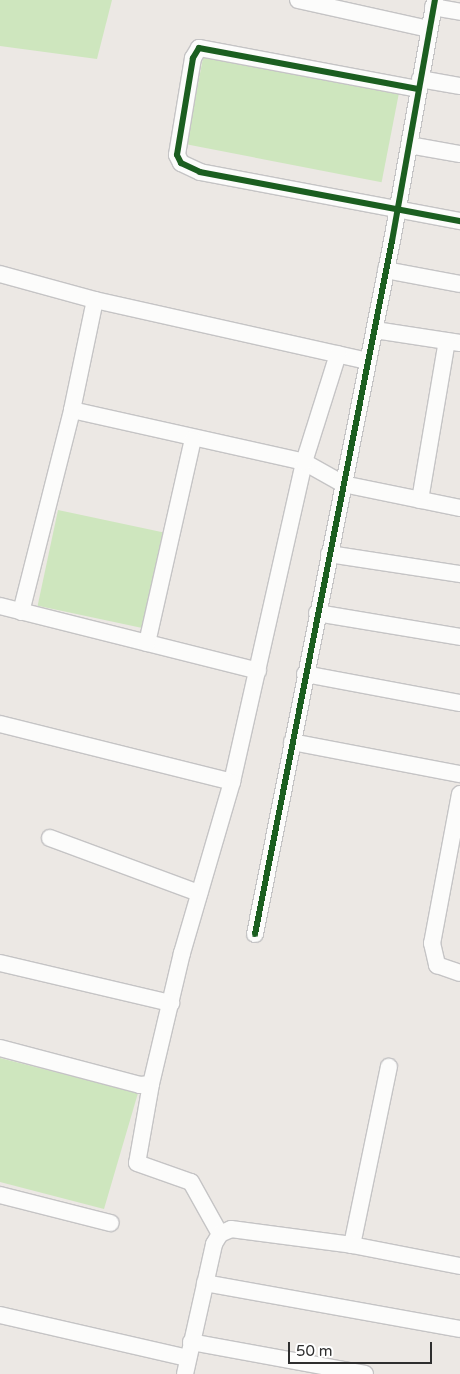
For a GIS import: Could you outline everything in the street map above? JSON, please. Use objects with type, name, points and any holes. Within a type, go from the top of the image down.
[{"type":"street","points":[[298,0],[429,29]]},
{"type":"street","points":[[255,934],[317,613],[375,330],[434,4],[460,12]]},
{"type":"street","points":[[460,86],[419,84],[199,48],[193,58],[177,145],[180,163],[200,172],[460,221]]},
{"type":"street","points":[[409,145],[460,154]]},
{"type":"street","points":[[386,270],[460,284]]},
{"type":"street","points":[[0,274],[95,300],[368,360]]},
{"type":"street","points":[[21,612],[72,410],[95,300]]},
{"type":"street","points":[[375,330],[454,342],[420,500]]},
{"type":"street","points":[[188,1358],[205,1283],[220,1234],[191,1182],[137,1163],[151,1084],[172,1003],[182,953],[232,782],[304,462],[338,354]]},
{"type":"street","points":[[72,410],[193,439],[304,462],[343,484],[460,508]]},
{"type":"street","points":[[148,643],[193,439]]},
{"type":"street","points":[[329,554],[460,574]]},
{"type":"street","points":[[0,606],[258,670]]},
{"type":"street","points":[[317,613],[460,637]]},
{"type":"street","points":[[305,674],[460,703]]},
{"type":"street","points":[[0,724],[232,782]]},
{"type":"street","points":[[292,742],[460,774]]},
{"type":"street","points":[[460,794],[432,943],[436,965],[460,973]]},
{"type":"street","points":[[50,838],[197,900]]},
{"type":"street","points":[[0,963],[172,1003]]},
{"type":"street","points":[[0,1048],[140,1085],[151,1084]]},
{"type":"street","points":[[352,1245],[389,1067]]},
{"type":"street","points":[[0,1194],[111,1223]]},
{"type":"street","points":[[220,1234],[231,1229],[352,1245],[460,1266]]},
{"type":"street","points":[[205,1283],[460,1329]]},
{"type":"street","points":[[0,1315],[188,1358],[365,1374]]},
{"type":"green space","points":[[0,0],[112,0],[97,59],[0,46]]},
{"type":"green space","points":[[204,53],[399,91],[382,182],[186,144]]},
{"type":"green space","points":[[58,510],[163,532],[142,628],[38,606]]},
{"type":"green space","points":[[0,1058],[138,1093],[104,1209],[0,1182]]},
{"type":"cycle path","points":[[255,934],[392,241],[435,0]]},
{"type":"cycle path","points":[[418,89],[199,48],[193,58],[177,155],[181,163],[200,172],[460,221]]}]
